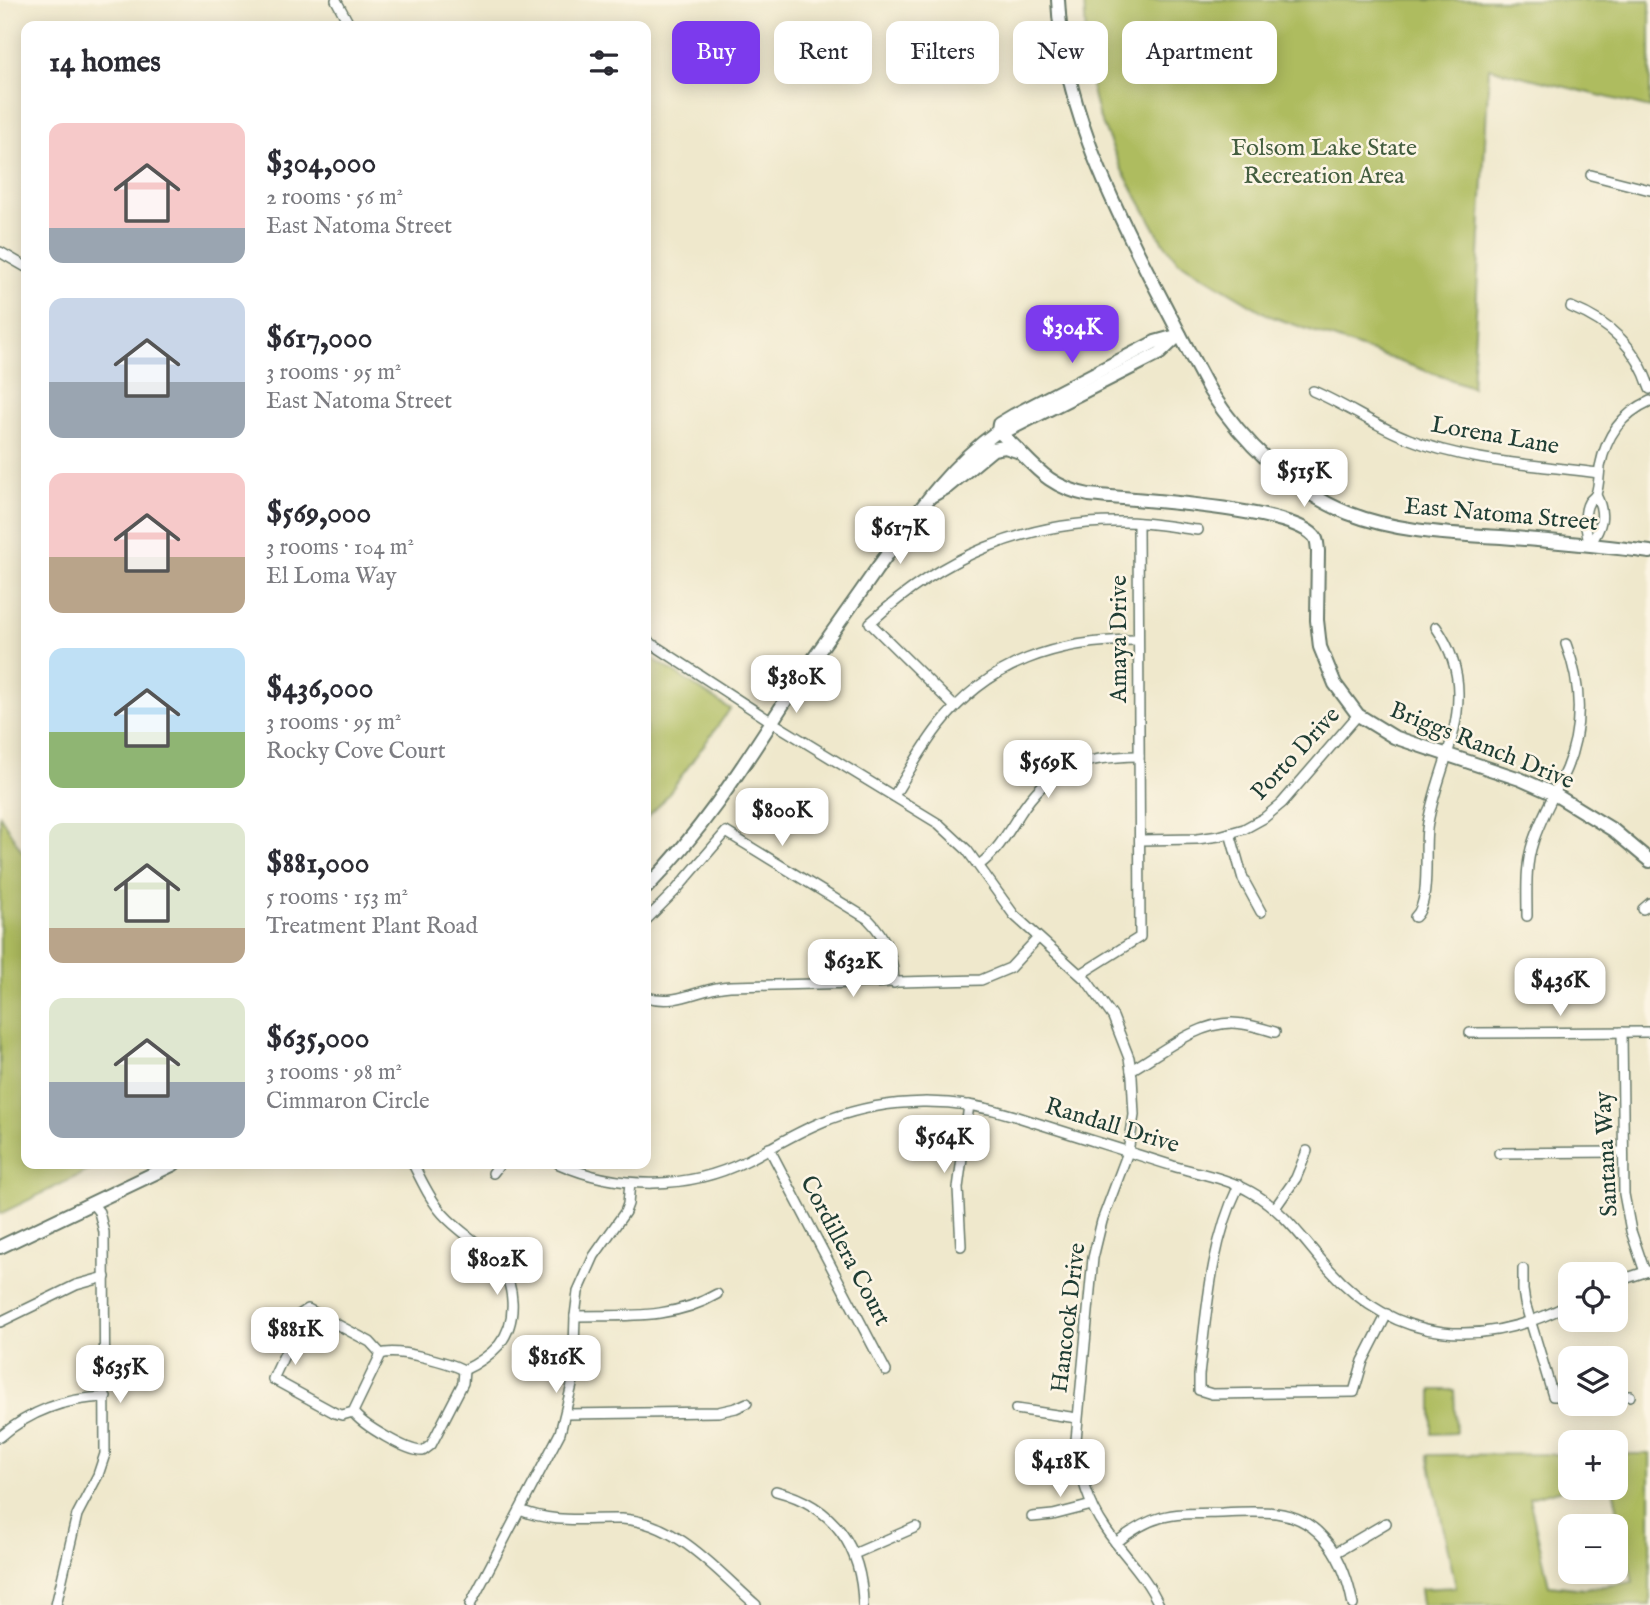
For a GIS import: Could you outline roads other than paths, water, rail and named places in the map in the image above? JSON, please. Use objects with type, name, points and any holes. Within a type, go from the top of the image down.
[{"type":"main road","name":"East Natoma Street","points":[[1058,0],[1068,68],[1081,124],[1107,188],[1180,335],[1222,410],[1250,442],[1283,473],[1312,494],[1348,513],[1388,525],[1432,532],[1590,544],[1650,552]]},
{"type":"main road","points":[[651,882],[734,782],[772,722],[927,498],[961,460],[998,431],[999,424],[1014,415],[1155,342],[1180,335]]},
{"type":"main road","name":"Briggs Ranch Drive","points":[[998,431],[1048,480],[1065,489],[1089,495],[1262,514],[1283,519],[1312,534],[1317,539],[1318,551],[1317,620],[1320,647],[1335,684],[1359,715],[1394,737],[1520,779],[1554,794],[1605,824],[1650,861]]},
{"type":"main road","points":[[927,498],[947,488],[993,449],[1005,447],[1017,451]]},
{"type":"main road","points":[[0,1247],[163,1169]]},
{"type":"street","points":[[336,0],[346,21]]},
{"type":"street","points":[[1591,175],[1650,190]]},
{"type":"street","points":[[0,252],[21,264]]},
{"type":"street","points":[[1572,307],[1600,320],[1623,339],[1639,361],[1650,390]]},
{"type":"street","name":"Lorena Lane","points":[[1312,391],[1389,430],[1432,447],[1599,473]]},
{"type":"street","points":[[1590,544],[1601,527],[1602,507],[1596,495],[1604,447],[1612,431],[1628,414],[1650,401]]},
{"type":"street","points":[[1590,544],[1585,527],[1588,503],[1596,495]]},
{"type":"street","points":[[955,707],[870,623],[931,574],[957,559],[1006,539],[1076,524],[1138,523],[1198,530]]},
{"type":"street","name":"Amaya Drive","points":[[1081,974],[1140,937],[1138,523]]},
{"type":"street","points":[[1415,917],[1423,907],[1427,828],[1458,712],[1458,692],[1450,653],[1436,627]]},
{"type":"street","points":[[894,796],[929,740],[955,707],[998,673],[1041,653],[1078,643],[1138,640]]},
{"type":"street","name":"Hancock Drive","points":[[651,643],[772,722],[939,824],[979,865],[1014,915],[1096,990],[1113,1017],[1121,1034],[1131,1070],[1134,1115],[1128,1152],[1102,1221],[1093,1258],[1077,1418],[1077,1455],[1092,1504],[1116,1543],[1147,1582],[1159,1605]]},
{"type":"street","points":[[1527,916],[1529,856],[1538,828],[1572,752],[1578,724],[1578,690],[1566,644]]},
{"type":"street","name":"Porto Drive","points":[[1140,840],[1197,839],[1230,833],[1264,818],[1282,803],[1359,715]]},
{"type":"street","points":[[979,865],[996,850],[1027,803],[1049,778],[1084,761],[1106,757],[1139,757]]},
{"type":"street","points":[[651,915],[726,832],[868,919],[879,931],[890,951],[894,983]]},
{"type":"street","points":[[1230,833],[1243,879],[1261,912]]},
{"type":"street","points":[[651,999],[679,1000],[730,986],[989,979],[1016,963],[1038,938]]},
{"type":"street","points":[[1131,1070],[1195,1033],[1215,1025],[1239,1023],[1275,1032]]},
{"type":"street","name":"Santana Way","points":[[1622,1032],[1623,1152],[1627,1213],[1647,1271]]},
{"type":"street","points":[[1470,1033],[1650,1032]]},
{"type":"street","name":"Randall Drive","points":[[573,1169],[592,1176],[630,1183],[671,1183],[709,1175],[744,1162],[813,1125],[870,1108],[919,1102],[970,1105],[1239,1185],[1275,1208],[1357,1296],[1387,1314],[1422,1328],[1453,1333],[1491,1332],[1532,1322],[1558,1310]]},
{"type":"street","points":[[961,1246],[958,1188],[970,1105]]},
{"type":"street","name":"Cordillera Court","points":[[769,1148],[886,1371]]},
{"type":"street","points":[[1275,1208],[1296,1178],[1307,1151]]},
{"type":"street","points":[[1499,1153],[1623,1152]]},
{"type":"street","points":[[416,1169],[430,1197],[441,1212],[498,1263],[511,1291],[512,1312],[503,1337],[491,1352],[464,1370]]},
{"type":"street","points":[[493,1173],[496,1169]]},
{"type":"street","points":[[474,1604],[554,1445],[566,1414],[573,1381],[575,1316],[582,1279],[594,1256],[625,1212],[630,1183]]},
{"type":"street","points":[[1239,1185],[1213,1259],[1199,1390],[1212,1394],[1354,1392],[1363,1361],[1387,1314]]},
{"type":"street","points":[[56,1605],[77,1515],[99,1475],[104,1460],[105,1277],[102,1223],[99,1212],[92,1203]]},
{"type":"street","points":[[1523,1269],[1523,1290],[1553,1396],[1558,1396]]},
{"type":"street","points":[[1628,1278],[1647,1271]]},
{"type":"street","points":[[0,1322],[76,1285],[105,1277]]},
{"type":"street","points":[[575,1316],[668,1313],[693,1306],[717,1294]]},
{"type":"street","points":[[308,1308],[370,1342],[381,1354],[353,1412],[342,1415],[273,1379],[287,1349],[279,1328],[308,1308]]},
{"type":"street","points":[[381,1354],[391,1352],[442,1361],[464,1370]]},
{"type":"street","points":[[353,1412],[362,1422],[412,1449],[424,1451],[431,1446],[458,1394],[465,1377],[464,1370]]},
{"type":"street","points":[[0,1437],[16,1424],[47,1408],[74,1400],[106,1397]]},
{"type":"street","points":[[566,1414],[718,1412],[747,1403]]},
{"type":"street","points":[[1016,1409],[1077,1418]]},
{"type":"street","points":[[776,1491],[804,1501],[819,1510],[839,1529],[854,1554],[860,1572],[863,1605]]},
{"type":"street","points":[[1032,1517],[1054,1515],[1092,1504]]},
{"type":"street","points":[[520,1510],[557,1520],[622,1519],[661,1528],[681,1539],[756,1605]]},
{"type":"street","points":[[1116,1543],[1142,1523],[1163,1515],[1263,1512],[1281,1514],[1303,1521],[1321,1535],[1335,1553],[1345,1573],[1353,1605]]},
{"type":"street","points":[[1335,1553],[1386,1523]]},
{"type":"street","points":[[854,1554],[916,1527]]},
{"type":"park label","name":"Folsom Lake State Recreation Area","points":[[1324,162]]}]
